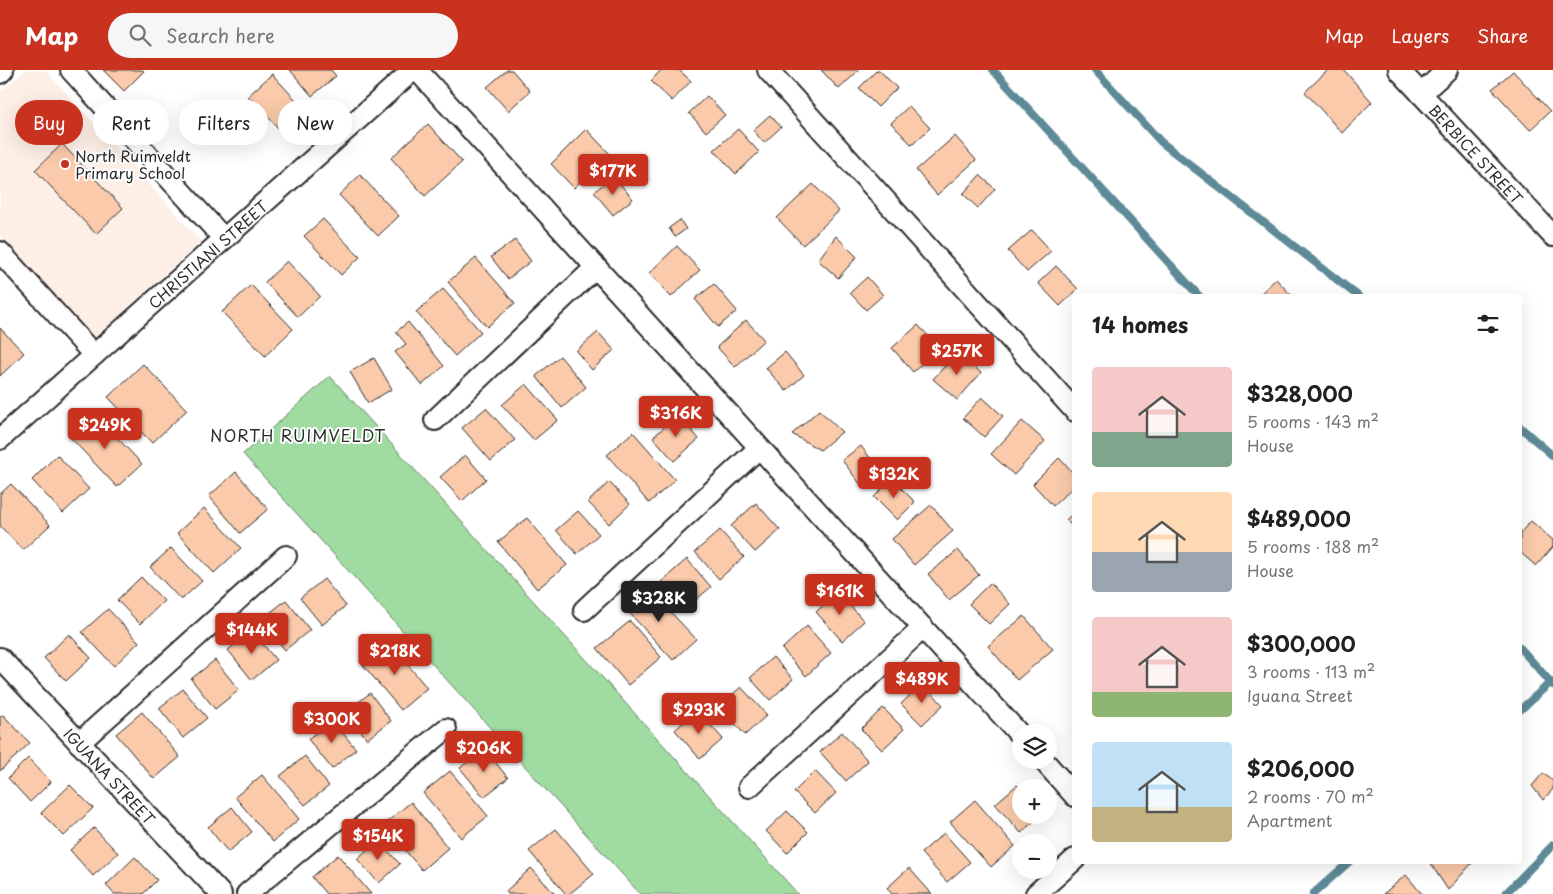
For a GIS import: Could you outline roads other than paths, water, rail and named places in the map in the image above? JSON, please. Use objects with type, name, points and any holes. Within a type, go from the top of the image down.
[{"type":"street","points":[[70,70],[224,239]]},
{"type":"street","name":"CHRISTIANI STREET","points":[[0,439],[413,70]]},
{"type":"street","points":[[417,70],[1012,726]]},
{"type":"street","points":[[768,70],[1072,408]]},
{"type":"street","name":"BERBICE STREET","points":[[1399,70],[1553,236]]},
{"type":"street","points":[[1421,94],[1447,70]]},
{"type":"street","points":[[0,252],[94,355]]},
{"type":"street","points":[[435,420],[596,267]]},
{"type":"street","points":[[584,610],[759,448]]},
{"type":"street","points":[[79,743],[286,556]]},
{"type":"street","points":[[749,787],[923,628]]},
{"type":"street","name":"IGUANA STREET","points":[[0,658],[221,894]]},
{"type":"street","points":[[247,894],[446,729]]},
{"type":"street","points":[[1051,769],[1072,793]]},
{"type":"street","points":[[1036,894],[1072,862]]},
{"type":"waterway","points":[[993,70],[1197,294]]},
{"type":"waterway","points":[[1095,70],[1161,142],[1355,294]]},
{"type":"waterway","points":[[1522,429],[1553,456]]},
{"type":"waterway","points":[[1522,650],[1553,685]]},
{"type":"waterway","points":[[1522,708],[1551,682]]},
{"type":"waterway","points":[[1505,894],[1553,845]]},
{"type":"waterway","points":[[1313,894],[1347,864]]},
{"type":"place","name":"North Ruimveldt Primary School","points":[[65,164]]},
{"type":"district","name":"NORTH RUIMVELDT","points":[[298,435]]}]
